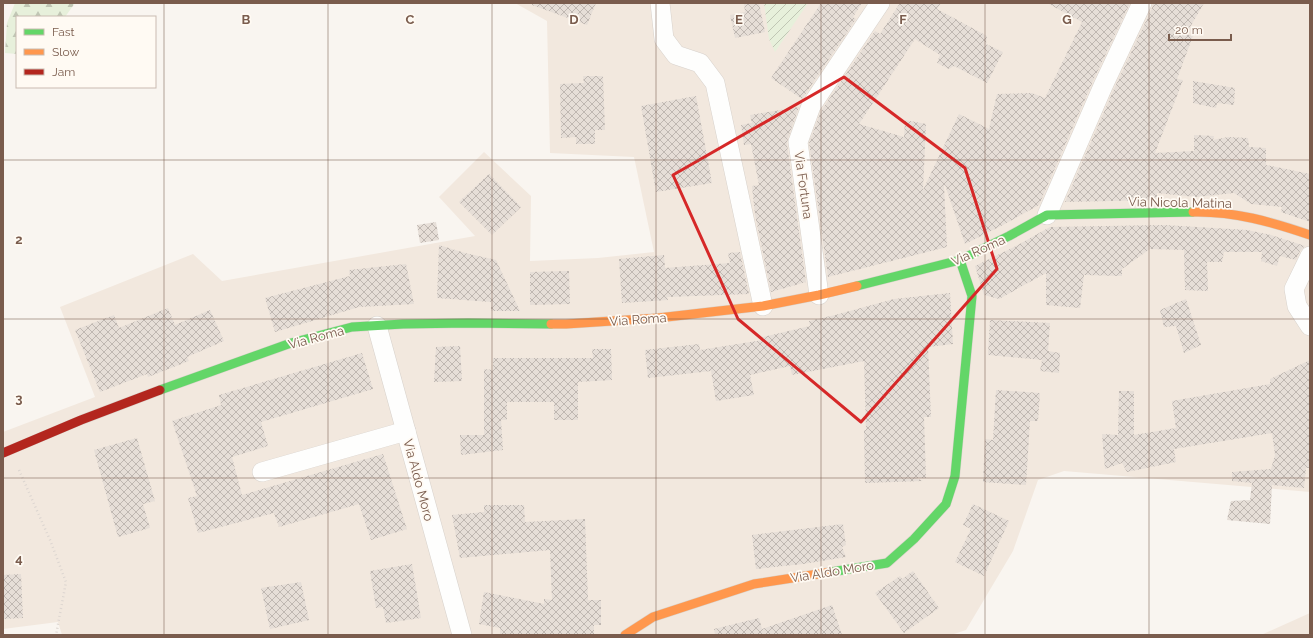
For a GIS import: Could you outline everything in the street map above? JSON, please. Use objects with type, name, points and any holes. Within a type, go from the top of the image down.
[{"type":"street","points":[[660,3],[664,39],[676,55],[700,63],[715,83],[763,306]]},
{"type":"street","name":"Via Fortuna","points":[[819,295],[798,142],[811,106],[880,3]]},
{"type":"street","points":[[1047,215],[1103,86],[1142,3]]},
{"type":"street","name":"Via Nicola Matina","points":[[1047,215],[1201,212],[1236,215],[1274,223],[1310,235]]},
{"type":"street","name":"Via Roma","points":[[6,452],[80,420],[291,343],[352,327],[403,324],[468,323],[566,324],[658,318],[763,306],[819,295],[960,260],[1047,215]]},
{"type":"street","points":[[1310,256],[1294,289],[1297,306],[1310,326]]},
{"type":"street","name":"Via Aldo Moro","points":[[625,635],[653,617],[754,584],[887,563],[914,539],[946,504],[955,476],[972,296],[960,260]]},
{"type":"street","name":"Via Aldo Moro","points":[[377,326],[462,635]]},
{"type":"street","points":[[262,472],[406,430]]},
{"type":"path","points":[[6,452],[50,540],[66,582],[56,635]]},
{"type":"highlighted area","points":[[844,77],[965,168],[997,269],[861,422],[738,319],[673,175]]},
{"type":"shaded area","points":[[515,3],[1310,3],[1310,492],[1064,471],[1038,480],[1013,551],[966,630],[951,635],[62,635],[58,622],[3,629],[3,432],[95,397],[60,307],[193,254],[222,281],[475,236],[439,197],[484,152],[531,196],[530,261],[598,258],[654,252],[634,157],[550,153],[547,21]]},
{"type":"shaded area","points":[[1310,613],[1310,635],[1261,635]]},
{"type":"green space","points":[[15,3],[75,3],[66,16],[16,16],[16,54],[5,53],[7,23]]},
{"type":"green space","points":[[764,3],[808,3],[775,52],[769,39]]},
{"type":"building","points":[[532,3],[596,3],[587,25],[532,5]]},
{"type":"building","points":[[744,3],[759,3],[765,32],[735,38],[730,15],[745,12]]},
{"type":"building","points":[[821,3],[862,3],[853,17],[856,19],[802,99],[771,78]]},
{"type":"building","points":[[900,3],[941,3],[937,9],[987,36],[986,44],[1003,52],[987,83],[954,66],[949,69],[937,63],[940,55],[915,39],[859,124],[904,137],[905,120],[926,124],[923,190],[959,114],[989,129],[997,94],[1032,93],[1045,98],[1082,22],[1047,3],[1130,3],[1093,81],[1039,205],[965,244],[945,185],[947,247],[828,277],[809,143],[821,111],[875,31],[880,34]]},
{"type":"building","points":[[1153,3],[1204,3],[1186,34],[1193,36],[1177,79],[1183,80],[1155,153],[1194,151],[1194,135],[1214,136],[1213,140],[1228,137],[1248,138],[1249,147],[1266,148],[1266,165],[1310,174],[1310,222],[1281,212],[1282,207],[1251,204],[1234,193],[1196,197],[1157,193],[1157,200],[1065,202]]},
{"type":"building","points":[[583,76],[603,76],[605,130],[595,130],[595,144],[576,144],[576,137],[561,138],[560,84],[584,83]]},
{"type":"building","points":[[1193,81],[1235,88],[1234,105],[1217,103],[1216,108],[1193,103]]},
{"type":"building","points":[[696,96],[712,183],[656,192],[641,106]]},
{"type":"building","points":[[799,107],[787,144],[806,282],[771,292],[755,215],[752,186],[759,185],[751,144],[744,145],[741,125],[752,123],[750,115]]},
{"type":"building","points":[[489,174],[521,207],[492,235],[459,202]]},
{"type":"building","points":[[436,222],[439,240],[420,243],[417,225]]},
{"type":"building","points":[[1164,225],[1247,230],[1271,235],[1305,246],[1300,251],[1296,260],[1280,256],[1277,266],[1261,261],[1262,252],[1224,252],[1222,262],[1207,262],[1208,291],[1185,290],[1184,250],[1150,249],[1122,269],[1122,276],[1084,275],[1080,308],[1046,305],[1046,273],[999,299],[984,295],[975,266],[1050,227]]},
{"type":"building","points":[[439,245],[496,260],[520,311],[491,311],[491,302],[437,298]]},
{"type":"building","points":[[740,252],[749,294],[667,297],[668,300],[622,303],[619,259],[664,255],[665,268],[730,263],[728,253]]},
{"type":"building","points":[[406,264],[414,304],[359,307],[275,332],[265,298],[350,276],[349,270]]},
{"type":"building","points":[[569,271],[570,304],[530,305],[530,272]]},
{"type":"building","points":[[950,293],[953,344],[928,347],[931,417],[924,417],[926,478],[916,478],[923,481],[865,483],[864,430],[866,430],[864,361],[792,375],[790,366],[750,375],[754,395],[716,401],[711,371],[648,378],[645,350],[699,344],[700,350],[763,340],[763,337],[810,326],[809,321],[894,299]]},
{"type":"building","points":[[1186,299],[1201,345],[1184,353],[1176,326],[1164,327],[1160,310]]},
{"type":"building","points":[[168,308],[175,325],[210,310],[224,341],[187,357],[189,361],[148,377],[147,374],[100,392],[75,330],[114,315],[119,328]]},
{"type":"building","points":[[990,320],[1050,323],[1048,351],[1060,353],[1059,373],[1040,371],[1042,360],[988,355]]},
{"type":"building","points":[[460,346],[462,381],[434,382],[436,347]]},
{"type":"building","points":[[592,349],[611,349],[612,380],[578,382],[578,420],[554,420],[554,402],[507,402],[507,420],[501,420],[503,450],[461,455],[460,435],[484,435],[484,369],[493,370],[493,358],[593,358]]},
{"type":"building","points":[[362,353],[373,389],[261,422],[268,446],[232,457],[242,495],[383,454],[407,529],[371,540],[359,504],[279,527],[274,513],[198,533],[188,498],[197,496],[172,421],[221,405],[219,395]]},
{"type":"building","points":[[1310,360],[1310,468],[1306,468],[1304,488],[1272,485],[1270,524],[1227,520],[1231,501],[1250,500],[1252,483],[1232,481],[1232,472],[1271,469],[1275,455],[1272,433],[1174,449],[1176,462],[1127,472],[1122,463],[1105,469],[1102,434],[1118,435],[1119,391],[1134,391],[1134,435],[1176,428],[1172,401],[1270,384],[1270,379]]},
{"type":"building","points":[[996,390],[1040,393],[1038,421],[1030,421],[1026,485],[983,482],[985,439],[993,440]]},
{"type":"building","points":[[137,438],[155,501],[143,504],[150,528],[118,537],[94,450]]},
{"type":"building","points":[[973,504],[1009,521],[984,576],[955,562],[971,529],[963,525]]},
{"type":"building","points":[[484,505],[524,505],[525,522],[585,519],[588,600],[601,600],[601,625],[594,625],[594,635],[500,635],[500,628],[479,624],[484,592],[544,604],[544,599],[552,600],[550,550],[460,558],[452,515],[484,512]]},
{"type":"building","points":[[843,524],[846,545],[842,547],[846,557],[803,564],[756,569],[752,535]]},
{"type":"building","points":[[412,564],[421,618],[386,623],[383,607],[376,608],[370,571]]},
{"type":"building","points":[[913,571],[939,608],[904,633],[875,593],[900,576],[902,579]]},
{"type":"building","points":[[21,574],[23,618],[3,619],[3,575]]},
{"type":"building","points":[[301,582],[309,620],[270,629],[261,588]]},
{"type":"building","points":[[832,605],[842,635],[715,635],[714,629],[759,618],[762,629]]},
{"type":"traffic: fast","points":[[857,286],[960,260],[1047,215],[1193,212]]},
{"type":"traffic: fast","points":[[831,572],[887,563],[914,539],[946,504],[955,476],[972,296],[960,260]]},
{"type":"traffic: fast","points":[[160,390],[291,343],[352,327],[403,324],[468,323],[551,324]]},
{"type":"traffic: slow","points":[[1193,212],[1238,215],[1310,235]]},
{"type":"traffic: slow","points":[[551,324],[658,318],[763,306],[857,286]]},
{"type":"traffic: slow","points":[[625,635],[653,617],[754,584],[831,572]]},
{"type":"traffic: jam","points":[[3,453],[81,420],[160,390]]}]
